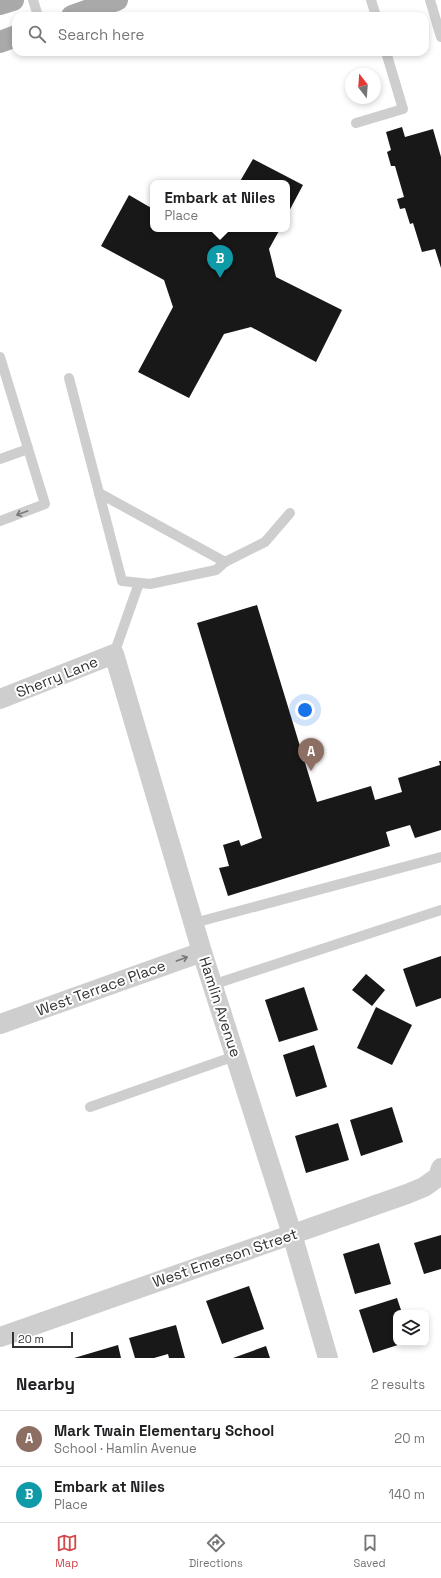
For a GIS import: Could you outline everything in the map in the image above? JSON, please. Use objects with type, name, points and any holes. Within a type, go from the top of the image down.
[{"type":"main road","points":[[0,4],[13,0]]},
{"type":"main road","points":[[83,12],[117,0]]},
{"type":"main road","points":[[0,42],[12,38]]},
{"type":"street","name":"Sherry Lane","points":[[0,699],[114,654]]},
{"type":"street","name":"Hamlin Avenue","points":[[114,654],[212,985],[292,1234],[328,1358]]},
{"type":"street","name":"West Terrace Place","points":[[0,1024],[202,952]]},
{"type":"street","name":"West Emerson Street","points":[[0,1337],[407,1194],[424,1187],[438,1177],[441,1168]]},
{"type":"lane","points":[[33,0],[37,12]]},
{"type":"lane","points":[[371,0],[375,12]]},
{"type":"lane","points":[[430,0],[441,37]]},
{"type":"lane","points":[[356,123],[403,109],[387,56]]},
{"type":"lane","points":[[0,357],[45,504],[0,521]]},
{"type":"lane","points":[[69,378],[122,581],[150,584],[216,570],[225,562],[265,542],[290,513]]},
{"type":"lane","points":[[0,459],[28,449]]},
{"type":"lane","points":[[99,493],[225,562]]},
{"type":"lane","points":[[114,654],[139,583]]},
{"type":"lane","points":[[194,923],[441,857]]},
{"type":"lane","points":[[212,985],[441,910]]},
{"type":"lane","points":[[90,1107],[235,1056]]},
{"type":"building","points":[[402,127],[405,137],[433,129],[441,157],[441,268],[435,249],[422,252],[413,223],[410,224],[405,208],[400,209],[397,199],[404,197],[395,166],[391,166],[387,152],[391,150],[386,132]]},
{"type":"building","points":[[253,159],[303,185],[290,209],[290,180],[241,180]]},
{"type":"building","points":[[129,195],[150,207],[150,232],[278,232],[269,249],[276,277],[342,310],[316,362],[251,327],[224,334],[189,398],[138,372],[173,307],[164,280],[101,246]]},
{"type":"building","points":[[257,605],[317,802],[371,786],[375,800],[402,792],[398,778],[440,765],[439,761],[441,761],[441,830],[415,838],[410,825],[386,832],[390,846],[228,896],[219,868],[229,866],[223,845],[239,840],[241,846],[262,838],[197,623]]},
{"type":"building","points":[[441,956],[441,998],[416,1007],[403,969]]},
{"type":"building","points":[[366,974],[385,990],[372,1006],[352,990]]},
{"type":"building","points":[[304,987],[318,1030],[279,1042],[265,1000]]},
{"type":"building","points":[[376,1007],[412,1025],[392,1065],[357,1048]]},
{"type":"building","points":[[314,1045],[327,1087],[296,1097],[283,1055]]},
{"type":"building","points":[[392,1107],[403,1142],[361,1156],[350,1120]]},
{"type":"building","points":[[338,1123],[349,1160],[306,1173],[295,1136]]},
{"type":"building","points":[[441,1235],[441,1269],[424,1274],[414,1243]]},
{"type":"building","points":[[379,1243],[391,1284],[355,1294],[343,1254]]},
{"type":"building","points":[[249,1286],[264,1329],[222,1344],[206,1301]]},
{"type":"building","points":[[397,1298],[401,1310],[393,1310],[393,1346],[395,1346],[373,1353],[359,1310]]},
{"type":"building","points":[[176,1325],[185,1358],[169,1358],[168,1354],[154,1358],[135,1358],[129,1338]]},
{"type":"building","points":[[118,1345],[121,1358],[74,1358]]},
{"type":"building","points":[[266,1346],[270,1358],[233,1358]]},
{"type":"place","name":"Embark at Niles","points":[[220,278]]},
{"type":"place","name":"Mark Twain Elementary School","points":[[311,771]]}]
